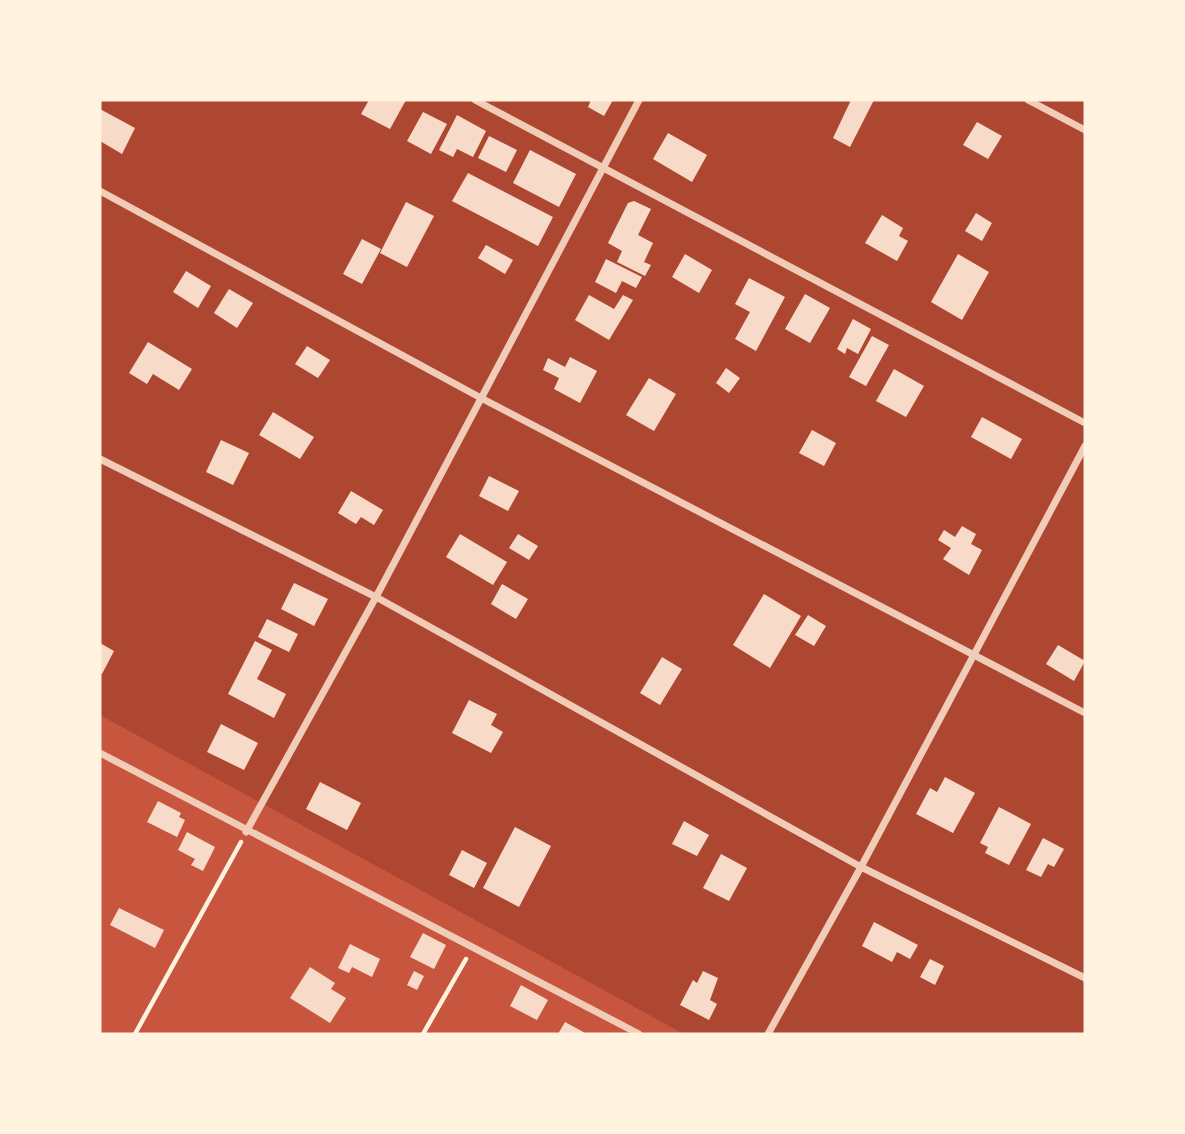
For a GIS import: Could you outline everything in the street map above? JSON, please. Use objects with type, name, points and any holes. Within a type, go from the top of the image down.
[{"type":"street","points":[[475,100],[1085,423]]},
{"type":"street","points":[[246,832],[376,597],[639,100]]},
{"type":"street","points":[[1028,100],[1085,130]]},
{"type":"street","points":[[100,191],[481,398],[1085,713]]},
{"type":"street","points":[[768,1034],[861,867],[1085,446]]},
{"type":"street","points":[[100,459],[376,597],[861,867],[1085,978]]},
{"type":"street","points":[[100,753],[246,832],[473,946],[639,1034]]},
{"type":"path","points":[[135,1034],[246,832]]},
{"type":"path","points":[[423,1034],[473,946]]},
{"type":"shaded area","points":[[100,100],[1085,100],[1085,1034],[684,1034],[100,715]]},
{"type":"building","points":[[369,100],[406,100],[390,129],[361,114]]},
{"type":"building","points":[[591,100],[613,100],[604,116],[588,107]]},
{"type":"building","points":[[851,100],[874,100],[850,147],[833,138]]},
{"type":"building","points":[[100,109],[135,128],[122,154],[100,141]]},
{"type":"building","points":[[423,112],[447,124],[431,154],[407,141]]},
{"type":"building","points":[[457,115],[486,131],[473,157],[457,149],[453,157],[439,150]]},
{"type":"building","points":[[977,122],[1002,136],[988,159],[963,145]]},
{"type":"building","points":[[668,133],[707,155],[692,182],[653,159]]},
{"type":"building","points":[[489,136],[517,150],[506,172],[478,158]]},
{"type":"building","points":[[530,150],[576,174],[559,207],[513,183]]},
{"type":"building","points":[[468,173],[553,217],[538,246],[452,201]]},
{"type":"building","points":[[634,201],[651,209],[638,235],[653,243],[644,262],[651,265],[645,276],[617,262],[622,251],[608,243],[628,203]]},
{"type":"building","points":[[406,202],[434,216],[407,267],[380,253]]},
{"type":"building","points":[[976,213],[992,223],[982,241],[965,231]]},
{"type":"building","points":[[882,215],[903,228],[899,236],[908,241],[897,261],[865,243]]},
{"type":"building","points":[[362,239],[381,249],[362,284],[343,274]]},
{"type":"building","points":[[486,245],[513,260],[505,274],[478,258]]},
{"type":"building","points":[[685,254],[712,270],[699,293],[672,277]]},
{"type":"building","points":[[958,254],[989,272],[962,320],[931,302]]},
{"type":"building","points":[[606,259],[642,277],[636,288],[622,281],[616,293],[595,282]]},
{"type":"building","points":[[186,271],[211,286],[198,308],[173,292]]},
{"type":"building","points":[[749,278],[785,297],[756,351],[735,339],[750,312],[735,304]]},
{"type":"building","points":[[229,289],[253,303],[237,328],[214,313]]},
{"type":"building","points":[[805,294],[830,308],[810,343],[785,329]]},
{"type":"building","points":[[589,295],[614,309],[623,295],[633,300],[609,340],[575,320]]},
{"type":"building","points":[[853,319],[871,329],[858,354],[847,348],[845,354],[837,349]]},
{"type":"building","points":[[872,336],[889,345],[866,386],[849,377]]},
{"type":"building","points":[[148,342],[192,369],[179,390],[153,374],[147,384],[129,373]]},
{"type":"building","points":[[307,346],[330,360],[318,378],[295,364]]},
{"type":"building","points":[[570,357],[597,371],[580,403],[554,389],[559,378],[543,370],[548,358],[565,367]]},
{"type":"building","points":[[726,368],[740,378],[729,393],[716,383]]},
{"type":"building","points":[[894,369],[924,386],[906,417],[876,401]]},
{"type":"building","points":[[649,378],[676,394],[654,431],[626,415]]},
{"type":"building","points":[[273,412],[314,437],[300,459],[259,435]]},
{"type":"building","points":[[982,417],[1022,439],[1011,459],[971,437]]},
{"type":"building","points":[[812,430],[836,443],[824,466],[799,453]]},
{"type":"building","points":[[221,440],[249,453],[233,485],[206,472]]},
{"type":"building","points":[[489,476],[519,491],[508,511],[479,496]]},
{"type":"building","points":[[351,491],[383,510],[374,525],[361,517],[356,524],[338,513]]},
{"type":"building","points":[[962,526],[976,534],[971,544],[982,550],[969,575],[943,559],[951,548],[938,540],[944,530],[955,537]]},
{"type":"building","points":[[460,534],[507,562],[493,585],[446,557]]},
{"type":"building","points":[[518,534],[538,546],[529,560],[509,548]]},
{"type":"building","points":[[294,583],[328,599],[314,626],[281,609]]},
{"type":"building","points":[[502,584],[528,599],[516,619],[491,604]]},
{"type":"building","points":[[764,594],[801,616],[770,668],[733,645]]},
{"type":"building","points":[[808,615],[826,626],[814,646],[795,635]]},
{"type":"building","points":[[267,619],[298,634],[289,652],[258,637]]},
{"type":"building","points":[[255,641],[272,650],[257,679],[286,694],[274,718],[228,694]]},
{"type":"building","points":[[100,643],[114,651],[102,674],[100,673]]},
{"type":"building","points":[[1058,645],[1085,661],[1074,681],[1046,664]]},
{"type":"building","points":[[662,657],[682,669],[660,705],[640,693]]},
{"type":"building","points":[[469,700],[497,714],[491,725],[503,732],[491,753],[452,733]]},
{"type":"building","points":[[221,724],[258,743],[244,770],[207,752]]},
{"type":"building","points":[[945,777],[975,793],[953,833],[916,814],[930,788],[937,792]]},
{"type":"building","points":[[320,782],[361,803],[347,830],[306,809]]},
{"type":"building","points":[[158,801],[181,813],[179,817],[185,820],[177,837],[147,822]]},
{"type":"building","points":[[999,807],[1031,824],[1009,865],[985,853],[988,847],[980,843]]},
{"type":"building","points":[[684,821],[709,835],[697,856],[672,844]]},
{"type":"building","points":[[515,827],[551,846],[519,907],[483,888]]},
{"type":"building","points":[[187,832],[215,847],[203,871],[191,865],[195,859],[178,850]]},
{"type":"building","points":[[1043,838],[1064,849],[1054,867],[1048,864],[1041,877],[1026,870]]},
{"type":"building","points":[[462,850],[487,863],[474,888],[449,875]]},
{"type":"building","points":[[721,854],[747,868],[729,901],[703,888]]},
{"type":"building","points":[[119,908],[164,930],[155,948],[110,925]]},
{"type":"building","points":[[874,922],[918,945],[910,959],[897,952],[892,962],[862,946]]},
{"type":"building","points":[[423,933],[446,945],[434,969],[410,957]]},
{"type":"building","points":[[350,944],[380,959],[372,977],[352,967],[349,973],[338,968]]},
{"type":"building","points":[[930,959],[944,966],[935,985],[920,977]]},
{"type":"building","points":[[310,967],[335,983],[331,989],[346,998],[330,1023],[290,998]]},
{"type":"building","points":[[414,971],[424,976],[417,990],[407,985]]},
{"type":"building","points":[[703,971],[718,978],[710,1000],[717,1004],[709,1020],[680,1005],[693,980],[697,983]]},
{"type":"building","points":[[521,985],[548,1000],[537,1020],[510,1006]]},
{"type":"building","points":[[565,1022],[587,1034],[558,1034]]}]
